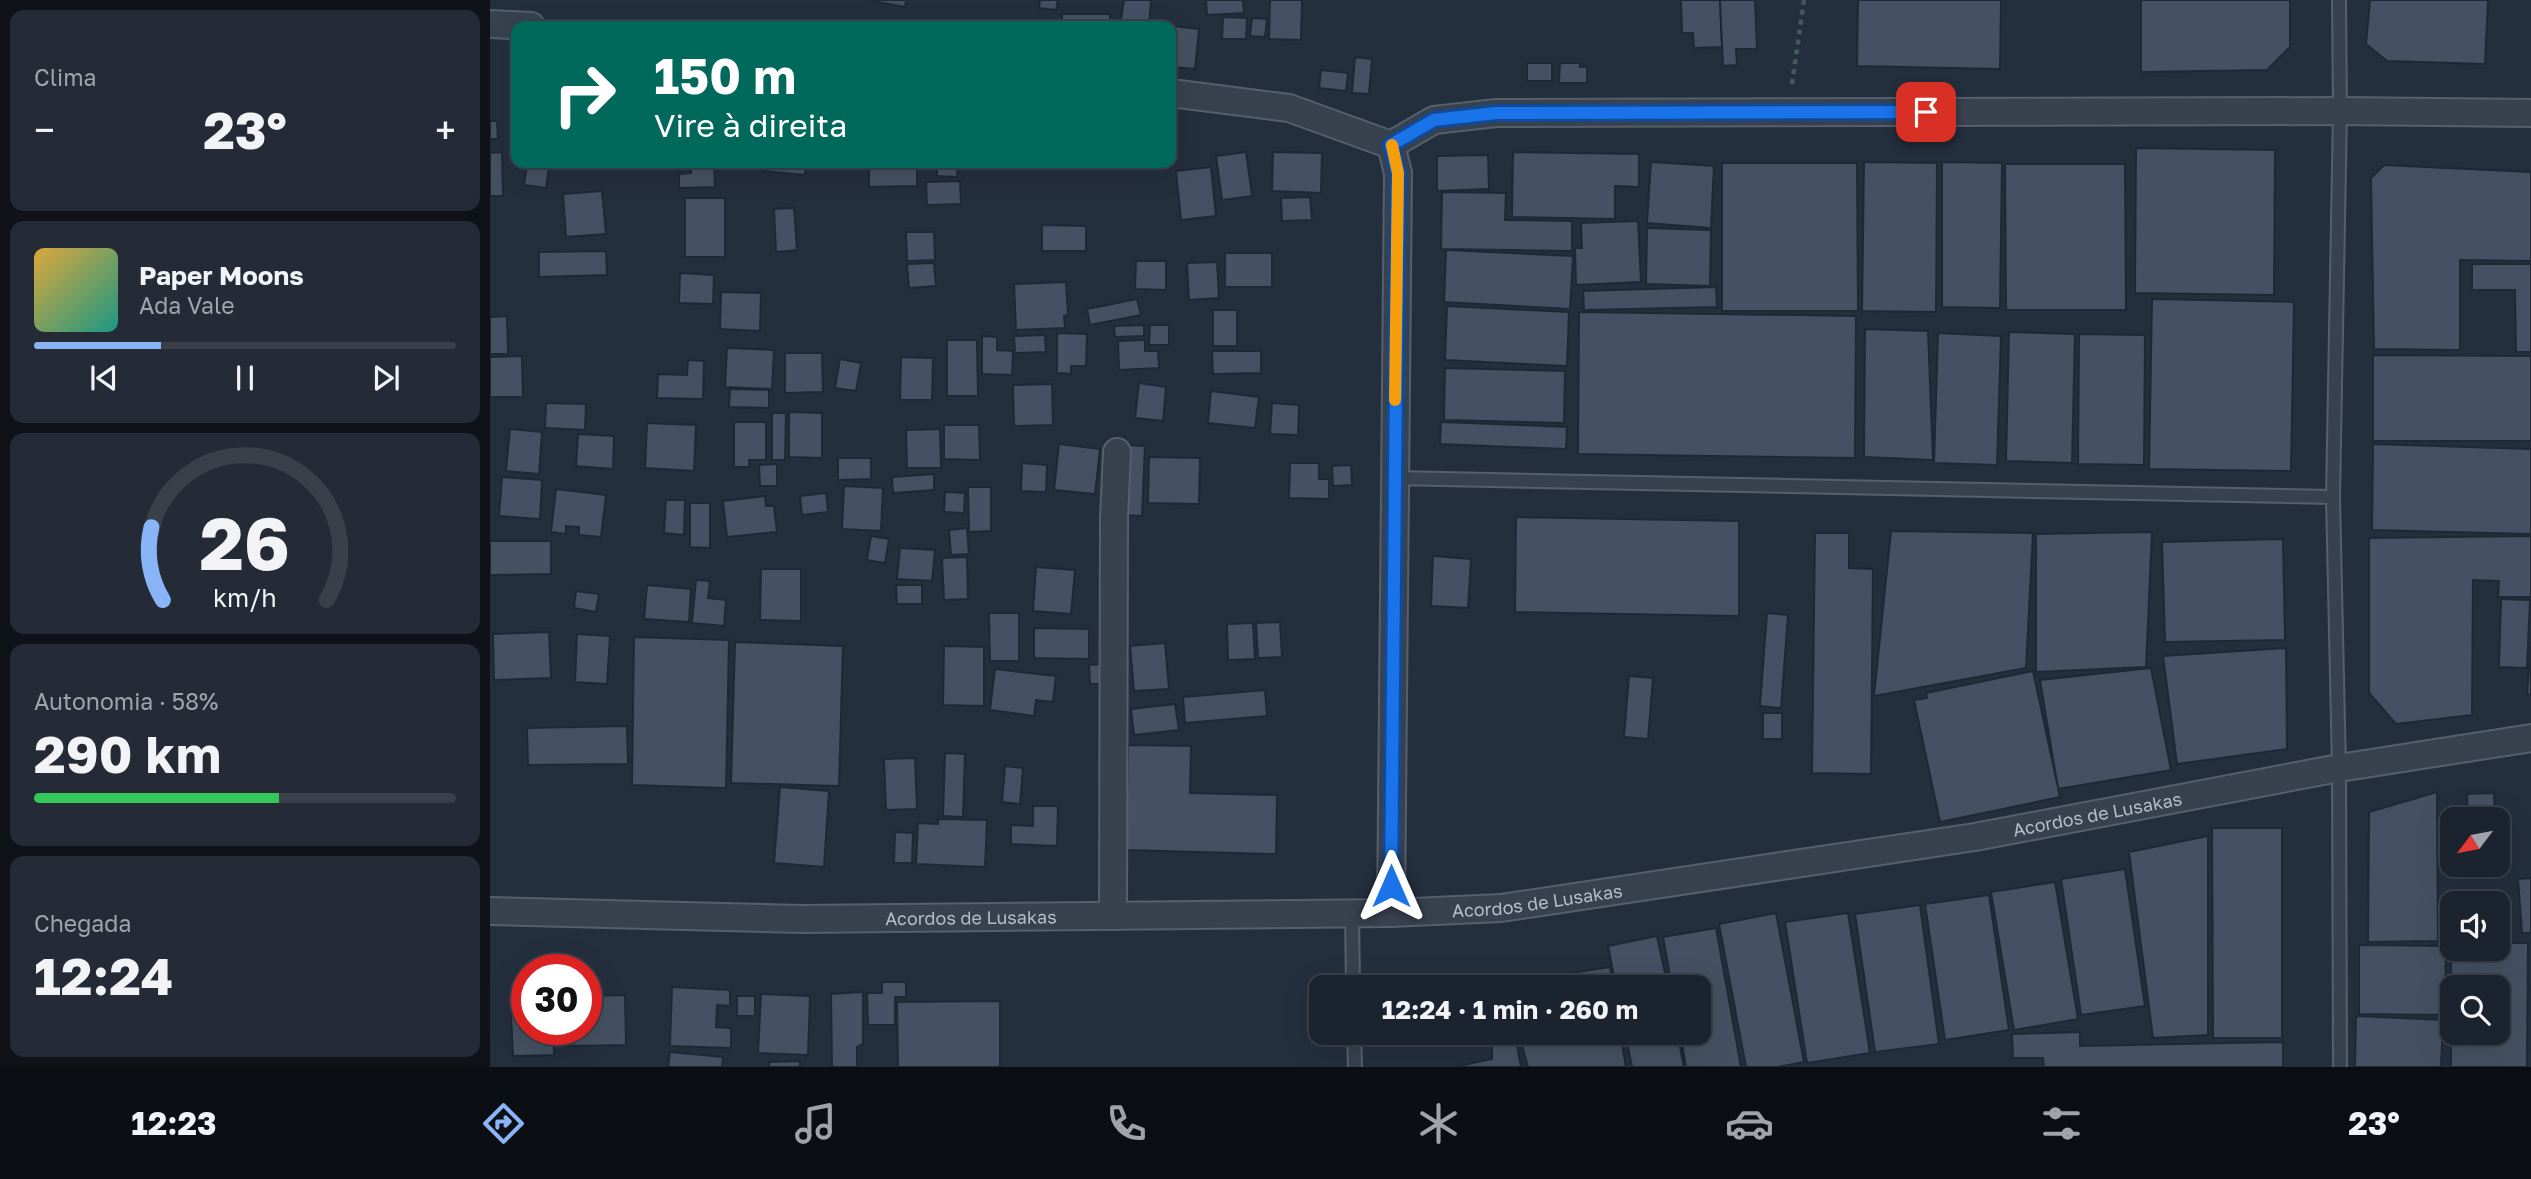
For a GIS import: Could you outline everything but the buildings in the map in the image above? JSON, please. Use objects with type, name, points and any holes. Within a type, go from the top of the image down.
[{"type":"street","points":[[490,24],[511,25]]},
{"type":"street","points":[[1176,94],[1289,108],[1391,145]]},
{"type":"street","points":[[1391,145],[1434,120],[1496,113],[2531,113]]},
{"type":"street","points":[[1391,145],[1398,173],[1391,913]]},
{"type":"street","points":[[1113,916],[1114,518],[1117,452]]},
{"type":"street","name":"Acordos de Lusakas","points":[[490,911],[802,919],[1391,913],[1501,908],[1975,837],[2339,768],[2531,738]]},
{"type":"lane","points":[[2339,0],[2340,111],[2333,498],[2339,768],[2340,1067]]},
{"type":"lane","points":[[1394,478],[2333,498]]},
{"type":"lane","points":[[1352,913],[1353,975]]},
{"type":"lane","points":[[1354,1045],[1355,1067]]},
{"type":"path","points":[[1787,113],[1804,0]]},
{"type":"slow traffic","points":[[1392,145],[1398,173],[1395,400]]},
{"type":"route","points":[[1391,886],[1398,173],[1391,145],[1434,120],[1496,113],[1926,112]]}]
